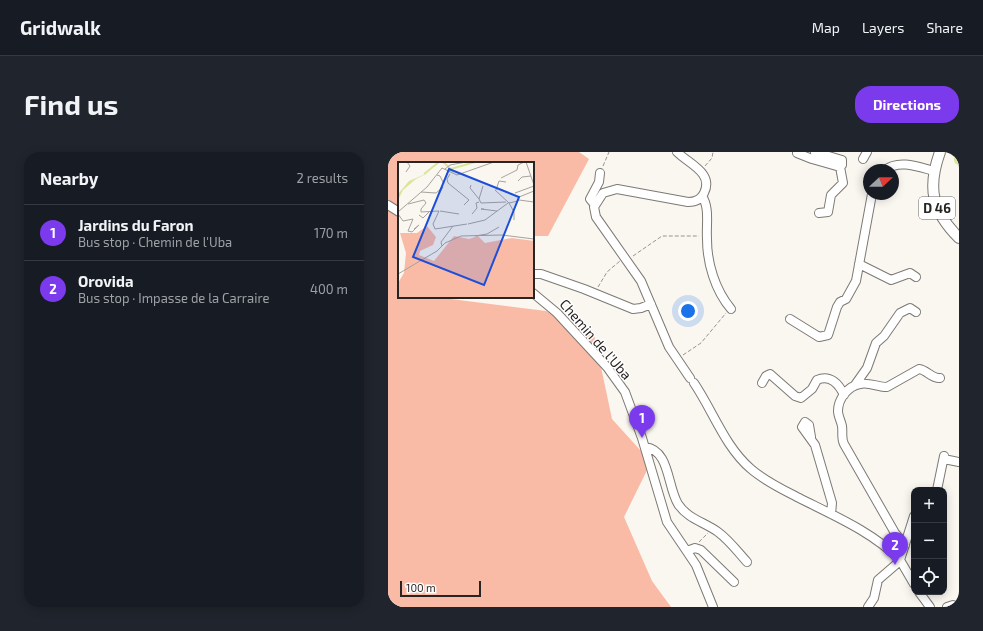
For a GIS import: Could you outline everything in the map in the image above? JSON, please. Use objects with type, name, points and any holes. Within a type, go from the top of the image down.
[{"type":"main road","name":"D 46","points":[[933,152],[934,169],[932,188],[939,212],[944,222],[959,238]]},
{"type":"main road","name":"D 46","points":[[934,169],[940,152]]},
{"type":"street","points":[[595,205],[603,193],[613,189],[688,202],[695,201],[702,196],[705,190],[706,180],[700,171],[678,152]]},
{"type":"street","points":[[815,152],[842,160],[843,163],[840,167],[843,183],[831,195],[828,212],[819,213]]},
{"type":"street","points":[[797,153],[812,160],[840,167]]},
{"type":"street","points":[[899,166],[904,164],[934,169]]},
{"type":"street","points":[[600,173],[599,182],[590,199],[595,205],[596,217],[641,281],[667,343],[676,359],[692,380],[731,446],[746,464],[768,482],[831,514],[874,540],[900,560],[911,579]]},
{"type":"street","points":[[702,196],[706,209],[707,236],[713,275],[722,297],[730,308]]},
{"type":"street","points":[[790,319],[819,338],[828,335],[837,307],[840,302],[846,299],[856,281],[871,200]]},
{"type":"street","points":[[388,205],[398,211]]},
{"type":"street","points":[[859,264],[891,280],[910,273],[916,277]]},
{"type":"street","points":[[534,274],[552,278],[595,293],[633,309],[651,304]]},
{"type":"street","name":"Chemin de l'Uba","points":[[534,294],[557,313],[610,371],[628,396],[667,522],[672,532],[687,551],[699,570],[713,607]]},
{"type":"street","points":[[904,545],[895,533],[842,441],[842,425],[838,411],[839,403],[844,395],[855,385],[867,368],[876,343],[884,336],[900,313],[910,308],[916,312]]},
{"type":"street","points":[[855,385],[870,383],[887,387],[919,369],[924,370],[936,378],[940,378]]},
{"type":"street","points":[[762,384],[766,376],[770,374],[795,396],[801,398],[812,389],[817,380],[826,378],[836,382],[844,395]]},
{"type":"street","points":[[811,437],[814,442],[832,503],[831,514]]},
{"type":"street","points":[[645,447],[654,449],[661,455],[680,507],[691,517],[712,528],[724,537],[747,562]]},
{"type":"street","points":[[938,487],[944,458],[959,462]]},
{"type":"street","points":[[868,607],[874,598],[878,580],[900,560],[912,523]]},
{"type":"street","points":[[687,551],[696,548],[701,550],[709,556],[734,582]]},
{"type":"street","points":[[921,595],[930,607]]},
{"type":"street","points":[[947,607],[952,605],[957,607]]},
{"type":"path","points":[[600,173],[609,152]]},
{"type":"path","points":[[700,171],[711,159],[713,152]]},
{"type":"path","points":[[595,293],[607,272],[662,236],[707,236]]},
{"type":"path","points":[[676,359],[701,343],[730,308]]},
{"type":"path","points":[[696,548],[697,544],[712,528]]},
{"type":"shaded area","points":[[388,152],[579,152],[589,159],[548,236],[534,236],[534,162],[398,162],[398,298],[449,298],[546,311],[594,334],[612,419],[651,462],[624,517],[652,581],[671,607],[388,607]]},
{"type":"waterway","points":[[959,155],[959,160]]},
{"type":"place","name":"Jardins du Faron","points":[[642,438]]},
{"type":"place","name":"Orovida","points":[[895,565]]}]
